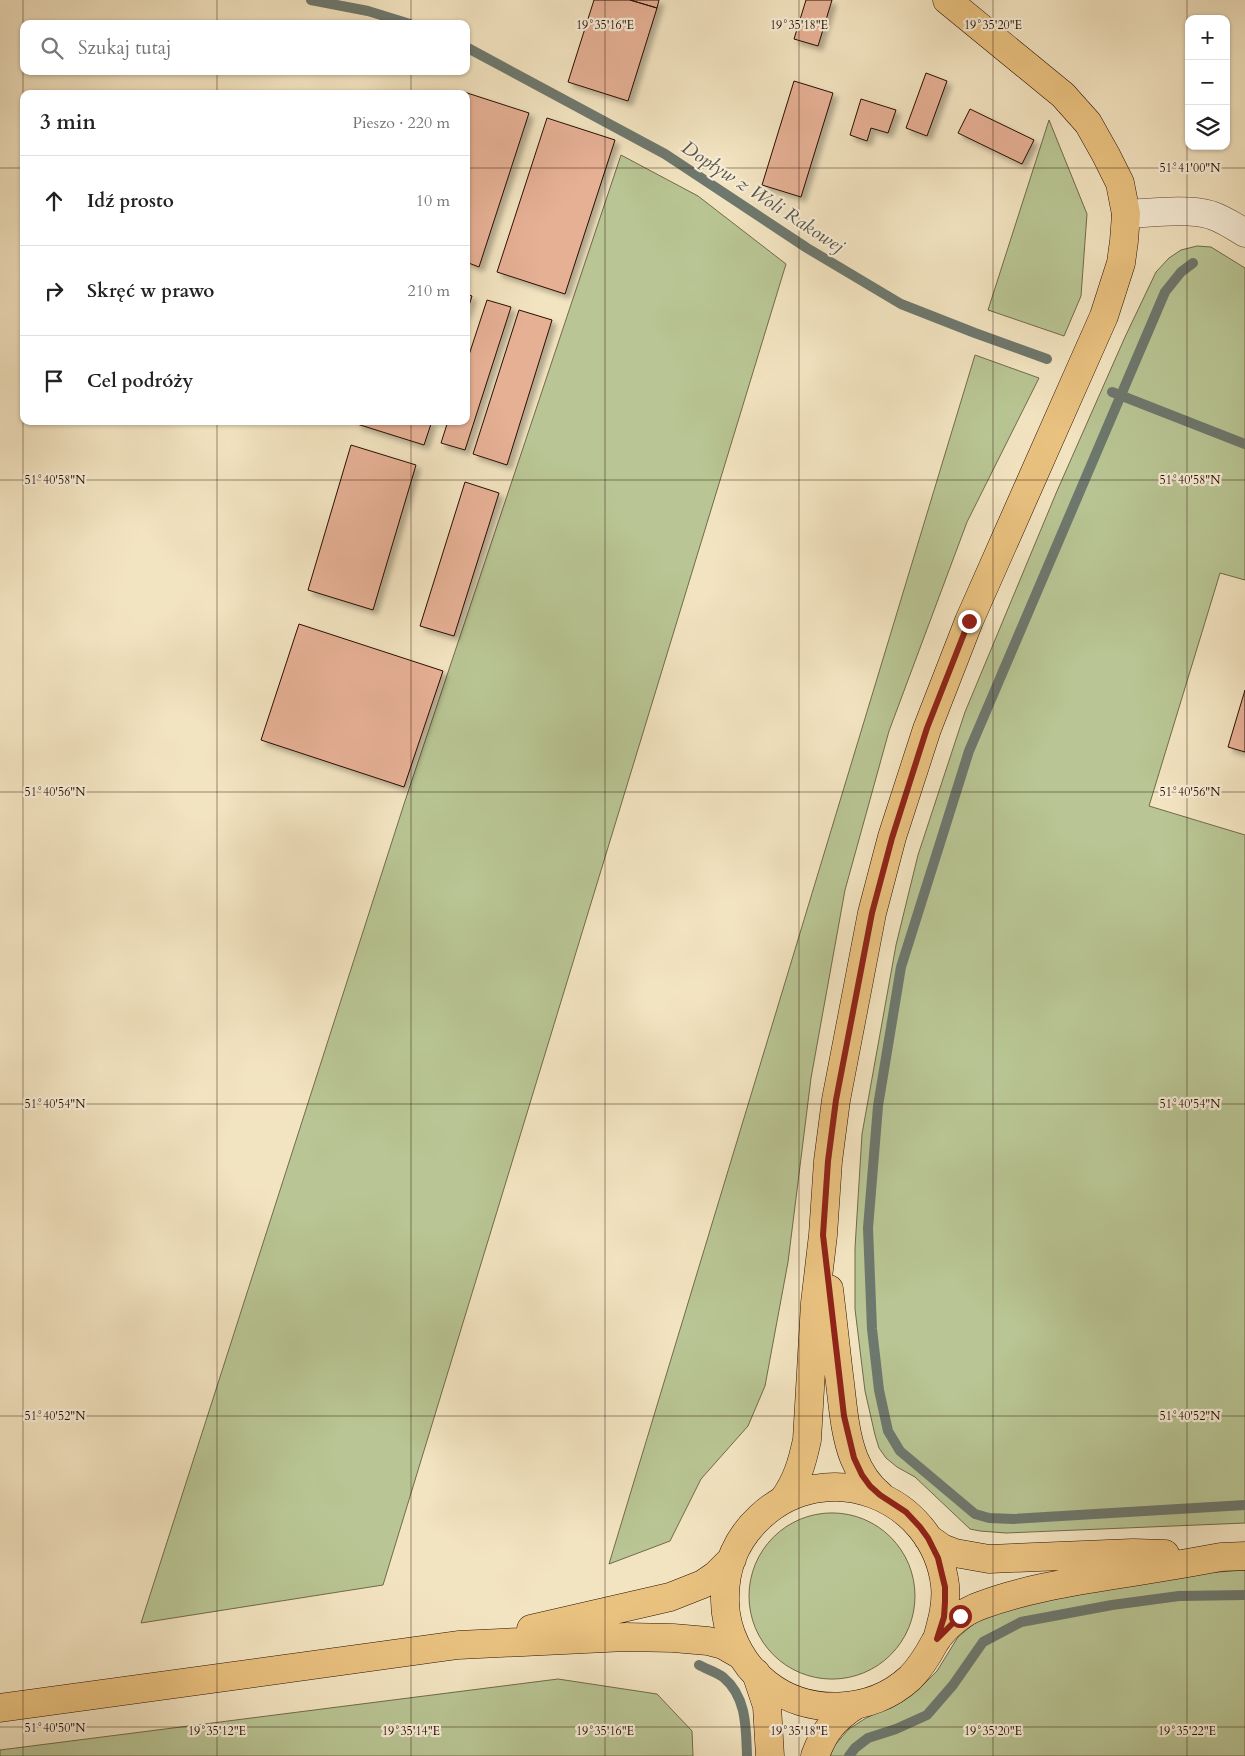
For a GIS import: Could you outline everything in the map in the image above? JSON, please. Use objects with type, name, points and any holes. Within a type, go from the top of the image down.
[{"type":"main road","points":[[783,1500],[798,1476],[807,1440],[815,1303],[823,1235],[828,1161],[836,1100],[872,913],[892,838],[927,728],[969,621],[1104,316],[1121,263],[1124,241],[1126,214],[1120,183],[1088,123],[1063,95],[947,0]]},
{"type":"main road","points":[[458,1645],[626,1637],[708,1641],[723,1645],[749,1664],[767,1684],[784,1695],[824,1706],[856,1705],[868,1702],[890,1692],[910,1678],[925,1660],[937,1639],[944,1617],[945,1587],[938,1558],[928,1538],[906,1512],[870,1486],[854,1458],[842,1398],[823,1235]]},
{"type":"main road","points":[[770,1756],[767,1706],[749,1664],[732,1636],[727,1618],[725,1583],[738,1544],[752,1525],[769,1508],[783,1500],[809,1490],[829,1487],[850,1488],[880,1495]]},
{"type":"main road","points":[[928,1538],[942,1548],[955,1553],[989,1559],[1133,1553],[1233,1556]]},
{"type":"main road","points":[[937,1639],[960,1616],[994,1600],[1070,1582],[1233,1556]]},
{"type":"main road","points":[[0,1708],[458,1645],[670,1597],[703,1584],[716,1575],[732,1559]]},
{"type":"main road","points":[[815,1756],[829,1727],[856,1705]]},
{"type":"street","points":[[1126,214],[1196,213],[1210,215],[1229,223],[1245,233]]},
{"type":"green space","points":[[1049,120],[1087,214],[1081,296],[1064,336],[988,310]]},
{"type":"green space","points":[[621,155],[698,196],[786,264],[383,1585],[141,1623],[405,801]]},
{"type":"green space","points":[[1197,246],[1211,247],[1245,268],[1245,580],[1220,573],[1149,806],[1245,835],[1245,1523],[1006,1533],[980,1531],[970,1529],[915,1477],[886,1458],[879,1448],[875,1435],[865,1391],[855,1309],[855,1248],[862,1134],[896,945],[918,855],[965,712],[1057,491],[1156,272],[1169,258],[1181,250]]},
{"type":"green space","points":[[975,355],[1039,378],[967,522],[889,731],[845,890],[811,1078],[788,1262],[765,1386],[748,1426],[701,1479],[670,1541],[609,1564]]},
{"type":"green space","points":[[840,1513],[864,1519],[891,1537],[909,1564],[914,1580],[914,1612],[909,1628],[891,1655],[878,1665],[856,1676],[824,1679],[800,1673],[779,1660],[768,1649],[752,1620],[749,1588],[755,1564],[768,1543],[779,1532],[808,1516]]},
{"type":"green space","points":[[1245,1570],[1245,1756],[830,1756],[834,1746],[849,1729],[866,1718],[897,1704],[921,1687],[937,1671],[958,1637],[976,1622],[1000,1609],[1190,1574]]},
{"type":"green space","points":[[558,1679],[657,1694],[692,1731],[693,1756],[0,1756],[0,1750]]},
{"type":"building","points":[[594,0],[630,0],[657,8],[628,101],[568,82]]},
{"type":"building","points":[[630,0],[659,0],[657,8]]},
{"type":"building","points":[[806,0],[832,0],[818,46],[794,39]]},
{"type":"building","points":[[926,73],[947,81],[927,136],[906,128]]},
{"type":"building","points":[[794,81],[833,93],[801,197],[762,185]]},
{"type":"building","points":[[470,94],[529,113],[479,267],[470,264]]},
{"type":"building","points":[[861,99],[896,110],[888,133],[871,128],[867,141],[850,135]]},
{"type":"building","points":[[970,109],[1034,140],[1022,164],[958,133]]},
{"type":"building","points":[[547,118],[615,140],[565,294],[497,272]]},
{"type":"building","points":[[487,300],[511,307],[465,450],[441,443],[447,425],[470,425],[470,352]]},
{"type":"building","points":[[519,310],[552,320],[507,465],[473,454]]},
{"type":"building","points":[[360,425],[431,425],[424,445]]},
{"type":"building","points":[[351,445],[416,465],[373,610],[308,590]]},
{"type":"building","points":[[465,482],[499,493],[454,636],[420,626]]},
{"type":"building","points":[[299,624],[443,671],[404,787],[261,740]]},
{"type":"building","points":[[1245,690],[1245,752],[1228,747]]},
{"type":"waterway","name":"Dopływ z Woli Rakowej","points":[[311,0],[368,11],[397,20]]},
{"type":"waterway","name":"Dopływ z Woli Rakowej","points":[[470,49],[665,154],[807,248],[901,304],[1047,359]]},
{"type":"waterway","points":[[1193,263],[1181,272],[1165,292],[969,751],[901,967],[878,1106],[868,1228],[872,1329],[879,1390],[888,1431],[900,1451],[975,1514],[989,1518],[1013,1519],[1245,1505]]},
{"type":"waterway","name":"Dopływ z Woli Rakowej","points":[[1112,392],[1245,444]]},
{"type":"waterway","points":[[849,1756],[855,1748],[868,1738],[896,1729],[927,1715],[953,1685],[983,1642],[1021,1622],[1112,1605],[1179,1596],[1245,1595]]},
{"type":"waterway","points":[[699,1665],[723,1677],[737,1694],[744,1714],[747,1756]]},
{"type":"route","points":[[960,1616],[937,1639],[944,1617],[945,1602],[945,1587],[938,1558],[920,1527],[906,1512],[870,1486],[854,1458],[844,1416],[823,1235],[828,1161],[836,1100],[872,913],[892,838],[927,728],[969,621]]}]
